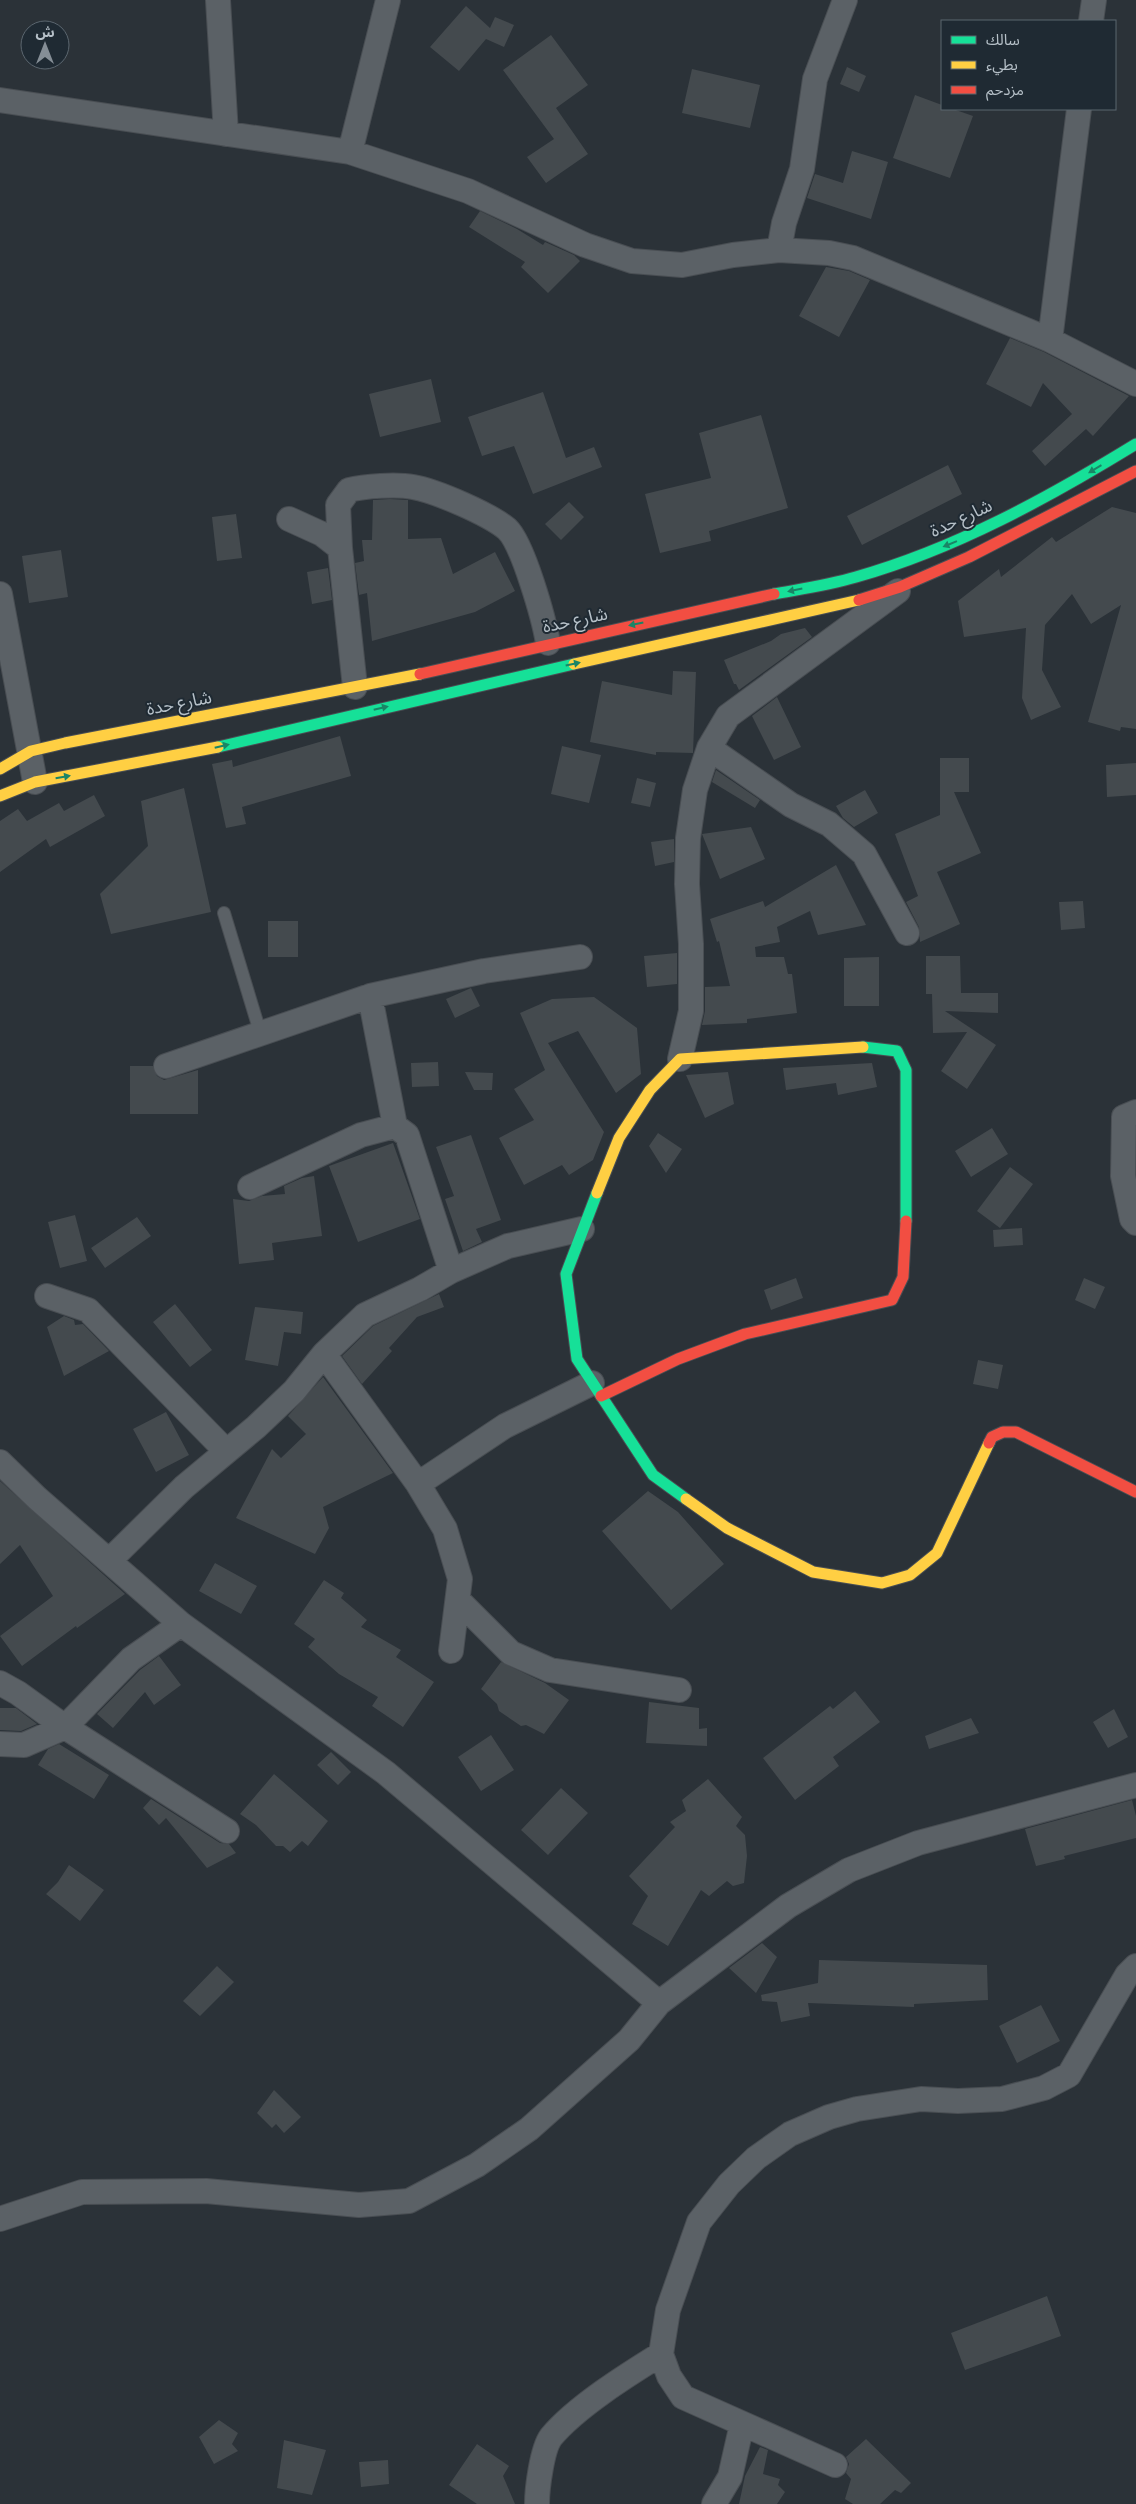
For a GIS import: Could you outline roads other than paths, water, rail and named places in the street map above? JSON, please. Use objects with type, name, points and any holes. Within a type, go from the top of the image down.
[{"type":"main road","name":"شارع حدة","points":[[0,769],[31,751],[355,687],[483,660],[548,643],[854,578],[893,566],[979,530],[1092,471],[1136,444]]},
{"type":"main road","points":[[0,796],[35,782],[192,753],[554,668],[864,599],[905,587],[989,550],[1136,471]]},
{"type":"main road","points":[[979,530],[989,550]]},
{"type":"main road","points":[[854,578],[864,599]]},
{"type":"main road","points":[[548,643],[554,668]]},
{"type":"main road","points":[[596,1390],[745,1334],[892,1300],[902,1277],[906,1226],[906,1070],[897,1051],[870,1047],[680,1059],[650,1090],[619,1138],[566,1274],[576,1359],[596,1390],[653,1475],[727,1528],[813,1572],[882,1583],[910,1575],[937,1553],[992,1437],[1003,1432],[1016,1432],[1136,1492]]},
{"type":"street","points":[[218,0],[226,134]]},
{"type":"street","points":[[350,152],[388,0]]},
{"type":"street","points":[[779,250],[784,223],[802,169],[815,79],[845,0]]},
{"type":"street","points":[[1091,20],[1094,0]]},
{"type":"street","points":[[0,100],[350,152],[468,191],[584,245],[632,261],[682,265],[733,255],[779,250],[829,253],[854,258],[1050,340],[1136,384]]},
{"type":"street","points":[[1050,340],[1079,110]]},
{"type":"street","points":[[355,687],[340,548],[338,505],[349,490],[359,487],[413,487],[465,506],[508,530],[527,566],[548,643]]},
{"type":"street","points":[[289,519],[322,534],[340,548]]},
{"type":"street","points":[[680,1059],[691,1011],[691,944],[687,884],[688,838],[695,790],[709,748],[728,716],[905,587]]},
{"type":"street","points":[[0,594],[31,751],[35,782]]},
{"type":"street","points":[[709,748],[791,805],[830,824],[864,854],[907,933]]},
{"type":"street","points":[[166,1066],[260,1032],[370,996],[484,971],[580,957]]},
{"type":"street","points":[[370,996],[395,1126],[407,1135],[451,1271]]},
{"type":"street","points":[[1136,1112],[1124,1117],[1123,1176],[1132,1219],[1136,1223]]},
{"type":"street","points":[[250,1187],[361,1135],[395,1126]]},
{"type":"street","points":[[110,1560],[184,1487],[294,1390],[324,1354],[365,1315],[420,1289],[451,1271],[508,1246],[582,1229]]},
{"type":"street","points":[[47,1296],[88,1310],[226,1451]]},
{"type":"street","points":[[324,1354],[418,1484],[445,1529],[460,1579],[451,1651]]},
{"type":"street","points":[[418,1484],[505,1426],[596,1390]]},
{"type":"street","points":[[0,1462],[37,1498],[181,1624],[386,1773],[659,2003]]},
{"type":"street","points":[[458,1600],[512,1653],[550,1670],[679,1690]]},
{"type":"street","points":[[0,1744],[24,1745],[65,1727],[131,1659],[181,1624]]},
{"type":"street","points":[[0,1683],[227,1831]]},
{"type":"street","points":[[0,2219],[82,2192],[206,2191],[359,2205],[409,2201],[477,2165],[529,2129],[629,2040],[659,2003],[788,1906],[850,1870],[918,1843],[1136,1785]]},
{"type":"street","points":[[836,2465],[683,2397],[669,2376],[661,2354],[668,2310],[699,2222],[729,2184],[756,2158],[790,2134],[830,2117],[857,2109],[921,2099],[958,2101],[1002,2099],[1044,2088],[1069,2075],[1127,1975],[1136,1966]]},
{"type":"street","points":[[537,2504],[536,2485],[550,2439],[586,2406],[661,2354]]},
{"type":"street","points":[[714,2504],[730,2478],[742,2424]]},
{"type":"lane","points":[[224,913],[260,1032]]}]
